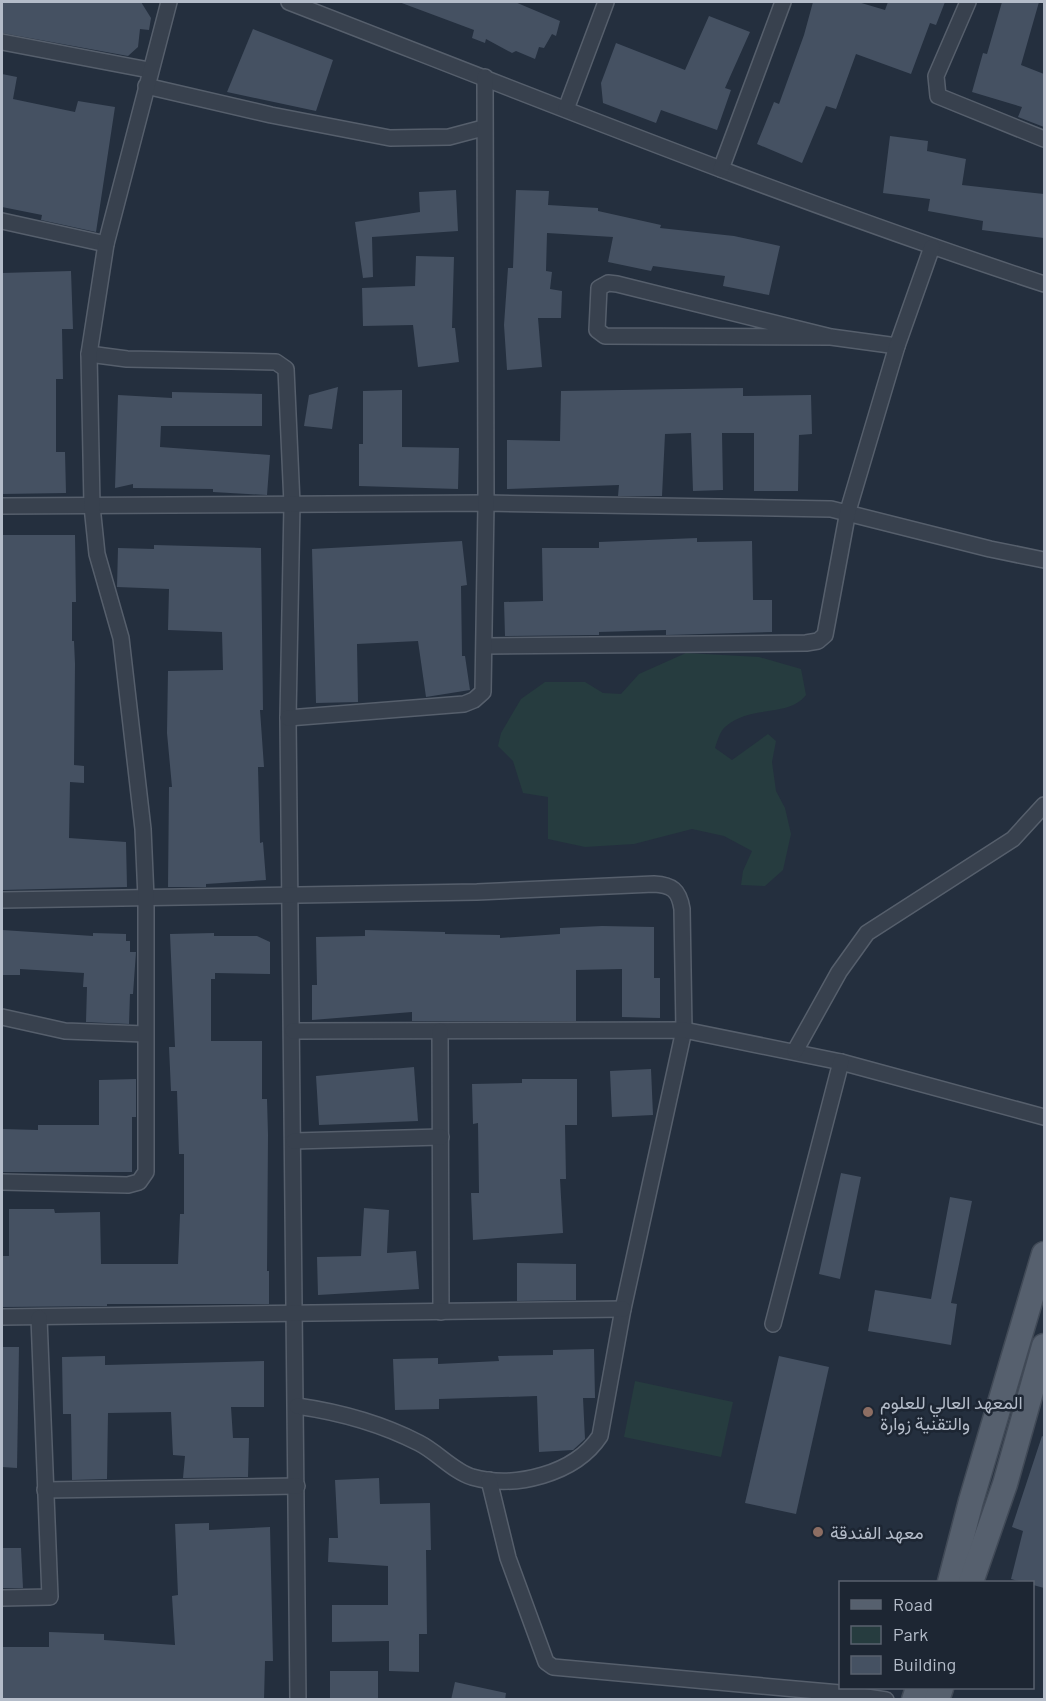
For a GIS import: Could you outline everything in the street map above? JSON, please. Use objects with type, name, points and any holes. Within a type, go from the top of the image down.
[{"type":"main road","points":[[950,1581],[977,1479],[1044,1254]]},
{"type":"main road","points":[[971,1581],[1005,1484],[1044,1346]]},
{"type":"street","points":[[2,1182],[128,1185],[139,1182],[146,1172],[146,898],[143,829],[121,638],[97,554],[92,506],[89,354],[106,244],[150,70],[170,2]]},
{"type":"street","points":[[289,2],[721,169],[932,247],[1044,284]]},
{"type":"street","points":[[566,109],[606,2]]},
{"type":"street","points":[[721,169],[783,2]]},
{"type":"street","points":[[968,2],[936,76],[938,96],[1044,139]]},
{"type":"street","points":[[2,42],[150,70]]},
{"type":"street","points":[[288,718],[464,704],[474,700],[483,692],[486,503],[483,128],[485,77]]},
{"type":"street","points":[[146,86],[271,115],[390,138],[449,137],[483,128]]},
{"type":"street","points":[[2,221],[106,244]]},
{"type":"street","points":[[485,646],[806,644],[818,641],[825,635],[848,511],[897,346],[932,247]]},
{"type":"street","points":[[831,337],[605,336],[597,330],[599,288],[608,283],[617,284],[831,337],[897,346]]},
{"type":"street","points":[[89,354],[127,359],[276,362],[286,369],[292,504],[288,718],[297,1406],[298,1700]]},
{"type":"street","points":[[2,506],[486,503],[831,509],[848,511],[990,549],[1044,560]]},
{"type":"street","points":[[795,1051],[839,972],[867,933],[1013,839],[1044,805]]},
{"type":"street","points":[[2,900],[477,892],[669,884],[676,890],[682,909],[684,1030],[623,1309],[600,1436],[593,1446],[561,1469],[525,1478],[489,1480],[471,1477],[418,1442],[374,1423],[329,1410],[297,1406]]},
{"type":"street","points":[[2,1017],[65,1031],[145,1034]]},
{"type":"street","points":[[440,1030],[441,1312]]},
{"type":"street","points":[[293,1031],[684,1030],[841,1062],[1044,1117]]},
{"type":"street","points":[[774,1324],[841,1062]]},
{"type":"street","points":[[294,1141],[441,1137]]},
{"type":"street","points":[[2,1317],[623,1309]]},
{"type":"street","points":[[2,1598],[50,1597],[39,1318]]},
{"type":"street","points":[[489,1480],[508,1558],[546,1662],[552,1667],[840,1693],[886,1700]]},
{"type":"street","points":[[45,1490],[297,1486]]},
{"type":"green space","points":[[686,653],[759,657],[801,669],[806,695],[789,706],[735,720],[723,729],[715,748],[732,760],[768,734],[776,741],[772,762],[776,791],[785,808],[791,834],[783,870],[765,886],[741,885],[743,871],[752,851],[724,836],[692,829],[634,844],[585,847],[548,839],[548,797],[523,793],[513,761],[498,746],[501,733],[521,699],[545,682],[585,682],[603,693],[621,694],[639,674]]},
{"type":"green space","points":[[635,1381],[733,1402],[721,1457],[624,1437]]},
{"type":"building","points":[[2,2],[141,2],[151,18],[149,30],[140,29],[138,47],[128,56],[2,33]]},
{"type":"building","points":[[399,2],[515,2],[560,21],[556,36],[552,34],[544,48],[539,47],[535,59],[516,51],[512,53],[486,39],[485,43],[472,38],[474,30]]},
{"type":"building","points":[[813,2],[858,2],[885,10],[888,2],[945,2],[936,25],[930,23],[911,74],[856,54],[836,109],[826,106],[802,163],[757,144],[774,102],[779,104],[804,35]]},
{"type":"building","points":[[1002,2],[1039,2],[1021,65],[1044,74],[1044,127],[1018,117],[1022,107],[972,92],[983,53],[987,54]]},
{"type":"building","points":[[709,16],[750,32],[725,88],[731,90],[717,130],[661,110],[656,123],[603,103],[601,83],[616,43],[685,70]]},
{"type":"building","points":[[253,29],[333,60],[316,111],[227,92]]},
{"type":"building","points":[[2,74],[17,77],[13,99],[75,112],[78,101],[115,107],[96,232],[41,220],[42,215],[2,207]]},
{"type":"building","points":[[890,136],[928,141],[927,151],[966,159],[962,185],[1044,194],[1044,238],[982,230],[983,221],[928,211],[930,199],[883,193]]},
{"type":"building","points":[[456,190],[458,231],[372,237],[373,277],[363,278],[355,222],[420,212],[419,192]]},
{"type":"building","points":[[516,190],[549,191],[548,205],[598,208],[598,211],[661,225],[660,228],[734,236],[780,246],[769,295],[723,286],[725,276],[653,266],[651,271],[608,262],[613,237],[547,233],[546,271],[552,272],[550,289],[562,291],[561,318],[538,318],[542,367],[507,370],[504,325],[508,268],[513,268]]},
{"type":"building","points":[[416,256],[454,257],[452,328],[455,328],[459,362],[418,367],[413,325],[363,326],[362,288],[415,286]]},
{"type":"building","points":[[71,271],[73,329],[62,329],[63,379],[56,379],[56,452],[65,452],[66,493],[2,494],[2,273]]},
{"type":"building","points":[[338,387],[332,429],[304,426],[309,395]]},
{"type":"building","points":[[743,388],[743,396],[811,395],[812,434],[799,435],[798,491],[754,491],[754,433],[722,433],[723,490],[693,491],[691,433],[665,434],[662,496],[618,496],[619,485],[507,489],[507,440],[560,441],[561,391]]},
{"type":"building","points":[[402,390],[402,447],[459,448],[458,489],[359,486],[359,444],[363,444],[363,391]]},
{"type":"building","points":[[172,392],[262,394],[262,426],[161,426],[160,447],[270,455],[267,495],[213,492],[213,489],[133,488],[133,484],[115,488],[118,395],[172,398]]},
{"type":"building","points":[[2,535],[75,535],[76,602],[72,602],[72,641],[74,641],[75,664],[74,765],[84,766],[84,783],[70,782],[69,838],[126,842],[127,887],[2,890]]},
{"type":"building","points":[[697,538],[697,542],[752,541],[753,600],[772,600],[772,632],[666,635],[666,630],[599,632],[599,635],[505,636],[504,602],[543,601],[542,548],[599,548],[599,542]]},
{"type":"building","points":[[462,541],[467,585],[461,586],[462,656],[465,656],[470,690],[426,697],[418,641],[357,644],[358,702],[316,703],[312,549]]},
{"type":"building","points":[[154,545],[261,548],[263,710],[260,710],[264,767],[258,767],[260,843],[263,842],[266,880],[206,884],[206,887],[168,887],[169,787],[172,787],[167,733],[168,671],[223,670],[222,632],[168,630],[169,589],[117,587],[118,548],[154,549]]},
{"type":"building","points":[[654,927],[654,978],[660,978],[660,1018],[622,1017],[622,969],[576,970],[576,1021],[412,1021],[412,1012],[312,1020],[312,985],[317,985],[316,937],[365,936],[365,930],[500,935],[500,938],[560,934],[560,928]]},
{"type":"building","points":[[2,930],[93,936],[93,933],[126,934],[126,941],[130,941],[130,952],[136,952],[133,994],[130,994],[129,1024],[86,1022],[87,987],[83,987],[84,973],[20,969],[20,975],[2,975]]},
{"type":"building","points":[[214,933],[214,936],[257,936],[270,942],[270,974],[215,973],[215,979],[211,979],[211,1041],[262,1041],[262,1099],[267,1099],[268,1135],[267,1271],[269,1271],[269,1304],[107,1304],[107,1306],[2,1307],[2,1256],[9,1256],[9,1209],[54,1209],[55,1213],[100,1212],[101,1264],[178,1264],[180,1214],[184,1214],[184,1154],[179,1154],[177,1091],[171,1091],[169,1047],[175,1047],[170,934]]},
{"type":"building","points":[[414,1067],[418,1121],[319,1125],[316,1076]]},
{"type":"building","points":[[651,1069],[653,1115],[612,1117],[610,1071]]},
{"type":"building","points":[[136,1079],[136,1117],[132,1117],[132,1172],[2,1172],[2,1129],[38,1130],[38,1125],[99,1125],[99,1080]]},
{"type":"building","points":[[522,1079],[577,1079],[577,1125],[565,1125],[566,1179],[560,1179],[563,1233],[473,1240],[471,1193],[479,1193],[478,1123],[473,1124],[472,1084],[522,1083]]},
{"type":"building","points":[[841,1173],[861,1177],[840,1279],[819,1274]]},
{"type":"building","points":[[950,1197],[972,1201],[951,1303],[957,1304],[951,1345],[868,1331],[875,1290],[931,1299]]},
{"type":"building","points":[[364,1208],[389,1210],[387,1253],[416,1251],[419,1289],[318,1295],[317,1257],[361,1256]]},
{"type":"building","points":[[517,1263],[576,1264],[576,1300],[517,1301]]},
{"type":"building","points":[[2,1347],[19,1347],[17,1468],[2,1467]]},
{"type":"building","points":[[594,1349],[595,1398],[583,1398],[585,1439],[573,1450],[539,1452],[537,1396],[439,1399],[439,1409],[395,1410],[393,1359],[438,1358],[438,1364],[499,1361],[498,1356],[553,1355],[553,1350]]},
{"type":"building","points":[[105,1356],[105,1365],[264,1361],[264,1407],[231,1407],[233,1438],[249,1438],[248,1477],[183,1478],[185,1456],[173,1455],[171,1412],[108,1413],[107,1479],[72,1480],[71,1414],[63,1414],[62,1357]]},
{"type":"building","points":[[779,1356],[829,1367],[796,1514],[745,1503]]},
{"type":"building","points":[[1042,1436],[1044,1437],[1044,1588],[1034,1585],[1034,1581],[1011,1579],[1023,1531],[1012,1527]]},
{"type":"building","points":[[379,1478],[380,1504],[430,1503],[431,1550],[426,1550],[427,1634],[419,1634],[419,1672],[389,1671],[389,1641],[332,1642],[332,1605],[388,1605],[388,1566],[328,1562],[329,1538],[338,1538],[335,1480]]},
{"type":"building","points":[[209,1523],[209,1530],[270,1527],[273,1661],[265,1661],[264,1700],[2,1698],[2,1647],[49,1647],[49,1632],[104,1634],[104,1640],[175,1645],[172,1596],[178,1595],[175,1524]]},
{"type":"building","points":[[2,1548],[21,1548],[23,1588],[2,1588]]},
{"type":"building","points":[[330,1671],[378,1671],[378,1699],[330,1699]]},
{"type":"building","points":[[455,1682],[506,1693],[505,1700],[451,1700]]},
{"type":"place","name":"المعهد العالي للعلوم والتقنية زوارة","points":[[868,1412]]},
{"type":"place","name":"معهد الفندقة","points":[[818,1532]]}]
